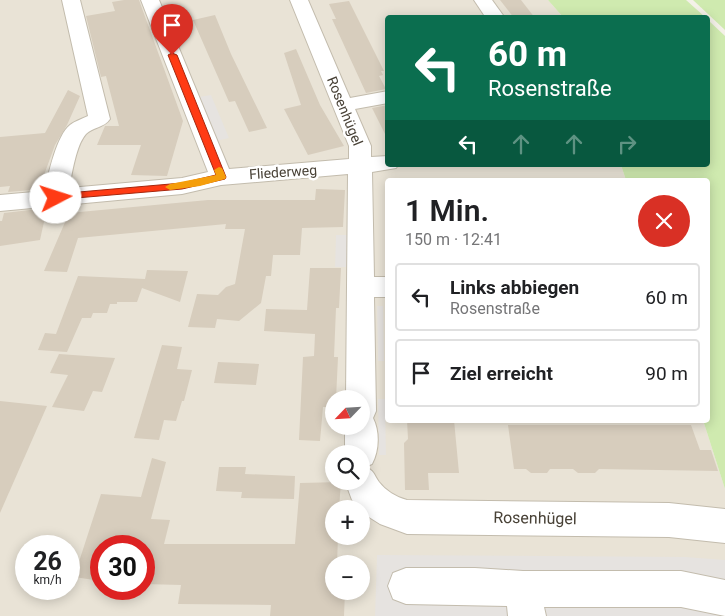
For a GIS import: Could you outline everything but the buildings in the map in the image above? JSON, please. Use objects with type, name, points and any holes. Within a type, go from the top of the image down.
[{"type":"street","points":[[56,198],[62,161],[77,130],[99,119],[71,0]]},
{"type":"street","points":[[150,0],[222,177]]},
{"type":"street","points":[[483,0],[494,15]]},
{"type":"street","name":"Rosenhügel","points":[[305,1],[360,146],[375,287],[363,390]]},
{"type":"street","points":[[344,105],[385,98]]},
{"type":"street","name":"Fliederweg","points":[[0,203],[182,186],[222,177],[362,167],[385,163]]},
{"type":"street","name":"Rosenhügel","points":[[366,490],[374,503],[390,512],[407,517],[669,520],[725,526]]},
{"type":"street","points":[[406,586],[475,586],[525,602],[681,590],[725,598]]},
{"type":"shaded area","points":[[0,0],[548,0],[561,15],[385,15],[385,167],[622,167],[625,178],[385,178],[385,423],[704,423],[725,489],[725,616],[0,616]]},
{"type":"shaded area","points":[[211,95],[229,138],[216,141],[199,97]]},
{"type":"shaded area","points":[[336,235],[353,235],[353,267],[335,267]]},
{"type":"shaded area","points":[[377,306],[383,306],[384,361],[378,361]]},
{"type":"shaded area","points":[[378,399],[385,399],[386,455],[379,455]]},
{"type":"shaded area","points":[[377,555],[685,557],[725,560],[725,616],[375,616]]},
{"type":"green space","points":[[548,0],[686,0],[703,15],[561,15]]},
{"type":"green space","points":[[693,0],[725,0],[725,30],[710,15]]},
{"type":"green space","points":[[710,22],[725,36],[725,489],[704,423],[710,423],[710,178],[625,178],[622,167],[710,167]]},
{"type":"slow traffic","points":[[170,187],[200,183],[222,177],[219,170]]},
{"type":"route","points":[[56,198],[182,186],[222,177],[172,55]]}]
